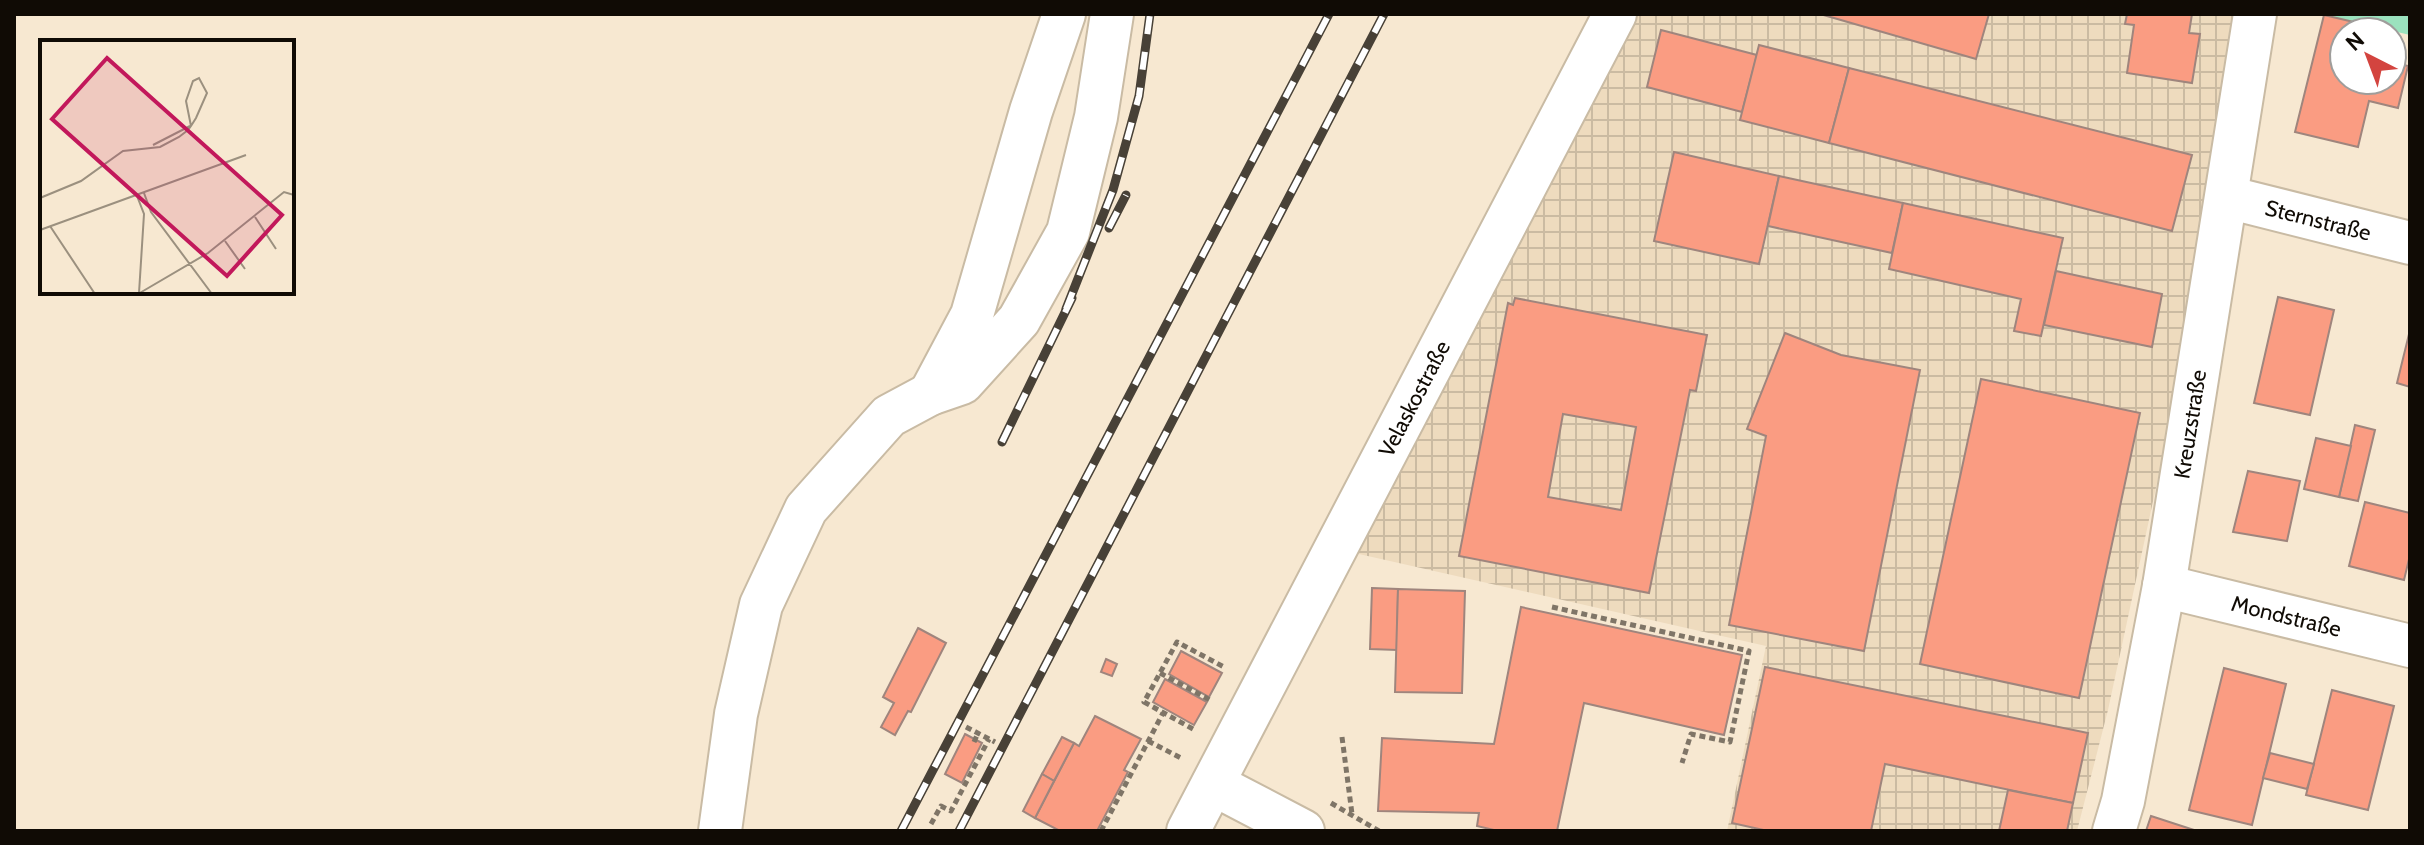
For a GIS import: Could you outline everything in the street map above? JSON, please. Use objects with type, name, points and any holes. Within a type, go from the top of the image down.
[{"type":"street","points":[[930,394],[972,315],[1031,111],[1064,14]]},
{"type":"street","points":[[720,831],[736,714],[761,605],[806,509],[889,416],[930,394],[962,383],[1019,320],[1068,232],[1096,117],[1112,14]]},
{"type":"street","name":"Velaskostraße","points":[[1188,831],[1615,14]]},
{"type":"street","name":"Kreuzstraße","points":[[2114,831],[2123,801],[2164,586],[2255,14]]},
{"type":"street","name":"Sternstraße","points":[[2227,197],[2410,243]]},
{"type":"street","name":"Mondstraße","points":[[2164,586],[2410,646]]},
{"type":"street","points":[[1213,784],[1303,831]]},
{"type":"path","points":[[1552,607],[1749,651],[1730,742],[1691,734],[1682,763]]},
{"type":"path","points":[[1193,729],[1144,702],[1177,642],[1226,668]]},
{"type":"path","points":[[1160,673],[1210,700]]},
{"type":"path","points":[[1101,831],[1163,713]]},
{"type":"path","points":[[931,824],[941,806],[951,811],[992,740],[966,727]]},
{"type":"path","points":[[974,742],[978,733]]},
{"type":"path","points":[[1342,737],[1352,815]]},
{"type":"shaded area","points":[[1632,14],[2234,14],[2169,427],[2108,710],[2077,831],[1727,831],[1766,646],[1350,552]]},
{"type":"green space","points":[[2321,14],[2410,14],[2410,35],[2408,16]]},
{"type":"building","points":[[1820,14],[1989,14],[1976,59]]},
{"type":"building","points":[[2127,14],[2192,14],[2189,33],[2200,34],[2192,83],[2127,73],[2134,25],[2125,24]]},
{"type":"building","points":[[2324,15],[2328,16],[2328,96],[2401,96],[2398,108],[2369,101],[2358,147],[2295,132]]},
{"type":"building","points":[[1661,30],[1757,55],[1742,112],[1647,87]]},
{"type":"building","points":[[1759,45],[1849,68],[1829,143],[1740,120]]},
{"type":"building","points":[[1849,68],[2192,155],[2172,231],[1829,143]]},
{"type":"building","points":[[1674,152],[1779,176],[1759,264],[1654,241]]},
{"type":"building","points":[[1779,176],[1903,203],[1892,253],[1768,226]]},
{"type":"building","points":[[1903,203],[2063,238],[2041,336],[2014,331],[2021,299],[1889,269]]},
{"type":"building","points":[[2056,271],[2162,294],[2152,347],[2044,325]]},
{"type":"building","points":[[2278,297],[2334,310],[2310,415],[2254,403]]},
{"type":"building","points":[[1515,298],[1707,335],[1696,391],[1690,390],[1649,593],[1459,556],[1508,303],[1513,305]],"holes":[[[1563,414],[1636,427],[1621,510],[1548,497]]]},
{"type":"building","points":[[2410,330],[2410,387],[2397,383]]},
{"type":"building","points":[[1785,333],[1841,355],[1920,370],[1864,651],[1729,625],[1766,436],[1747,429]]},
{"type":"building","points":[[1981,379],[2140,413],[2079,698],[1920,664]]},
{"type":"building","points":[[2355,425],[2375,430],[2358,501],[2339,497]]},
{"type":"building","points":[[2316,438],[2351,446],[2339,497],[2304,489]]},
{"type":"building","points":[[2248,471],[2300,481],[2287,541],[2233,532]]},
{"type":"building","points":[[2365,502],[2410,513],[2410,555],[2404,580],[2349,566]]},
{"type":"building","points":[[1372,588],[1398,589],[1397,650],[1370,649]]},
{"type":"building","points":[[1398,589],[1465,591],[1462,693],[1395,692]]},
{"type":"building","points":[[1521,607],[1742,655],[1724,735],[1584,703],[1557,831],[1498,831],[1477,826],[1479,813],[1378,811],[1382,738],[1494,744]]},
{"type":"building","points":[[918,628],[946,643],[911,712],[908,711],[895,735],[881,727],[894,703],[883,697]]},
{"type":"building","points":[[1181,651],[1222,673],[1209,697],[1169,674]]},
{"type":"building","points":[[1106,659],[1117,664],[1112,676],[1101,672]]},
{"type":"building","points":[[1765,667],[2088,733],[2073,803],[1885,764],[1871,831],[1768,831],[1732,823]]},
{"type":"building","points":[[2224,668],[2286,684],[2252,825],[2189,810]]},
{"type":"building","points":[[1165,679],[1207,702],[1194,725],[1153,702]]},
{"type":"building","points":[[2332,690],[2394,706],[2368,810],[2306,795]]},
{"type":"building","points":[[1095,716],[1141,739],[1124,770],[1128,772],[1097,831],[1060,831],[1035,818],[1074,743],[1079,746]]},
{"type":"building","points":[[965,734],[982,743],[962,783],[945,774]]},
{"type":"building","points":[[1062,737],[1074,743],[1054,781],[1042,774]]},
{"type":"building","points":[[2270,753],[2314,764],[2307,789],[2263,778]]},
{"type":"building","points":[[1042,774],[1054,781],[1035,818],[1023,811]]},
{"type":"building","points":[[2008,790],[2073,803],[2067,831],[1999,831]]},
{"type":"building","points":[[2151,816],[2194,830],[2146,831]]},
{"type":"railway","points":[[1066,309],[1113,190],[1139,96],[1150,14]]},
{"type":"railway","points":[[901,831],[1329,14]]},
{"type":"railway","points":[[959,831],[1384,14]]},
{"type":"railway","points":[[1109,228],[1126,195]]},
{"type":"railway","points":[[1002,442],[1072,298]]}]
